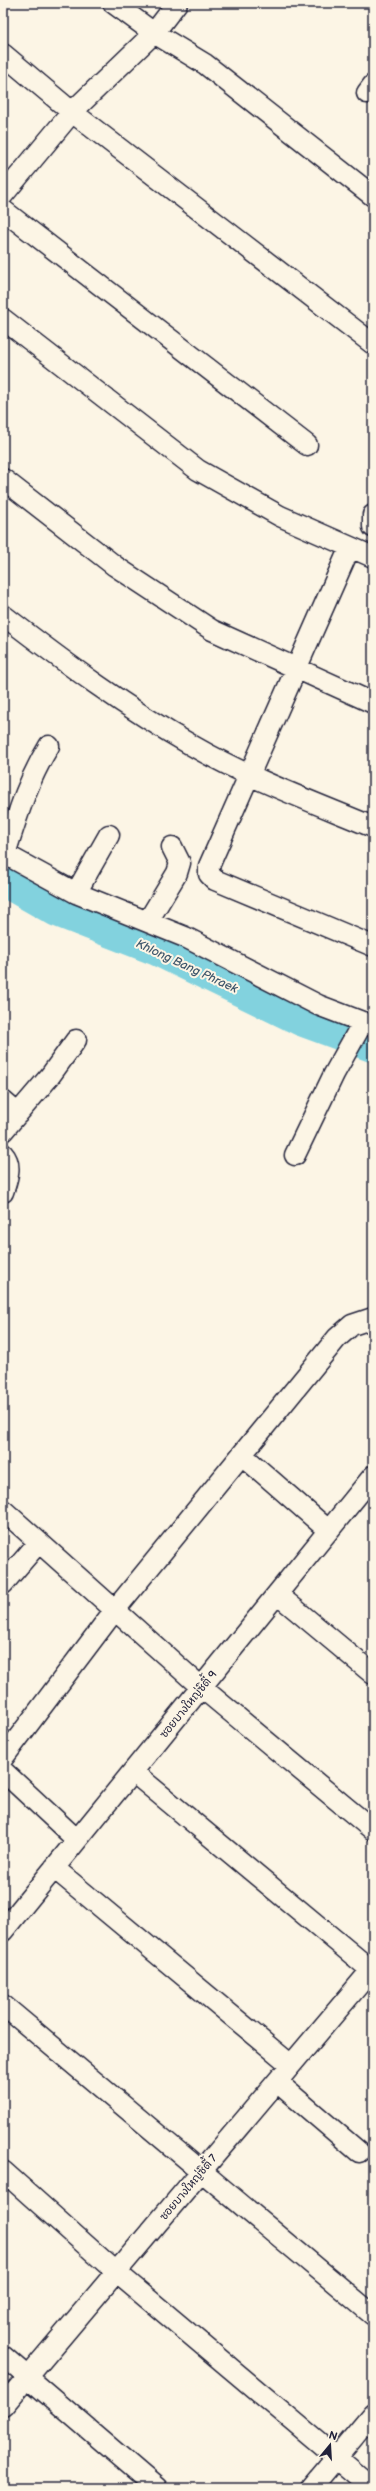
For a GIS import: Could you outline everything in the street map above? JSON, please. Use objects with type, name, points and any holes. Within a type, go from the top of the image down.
[{"type":"street","points":[[112,3],[154,33],[205,64],[373,196]]},
{"type":"street","points":[[3,195],[72,112],[154,33],[177,3]]},
{"type":"street","points":[[3,54],[72,112],[373,344]]},
{"type":"street","points":[[3,210],[307,445]]},
{"type":"street","points":[[3,319],[198,470],[280,516],[373,557]]},
{"type":"street","points":[[3,479],[115,566],[166,602],[212,630],[296,670],[373,703]]},
{"type":"street","points":[[373,515],[373,527]]},
{"type":"street","points":[[350,547],[210,859],[209,874],[215,880],[373,946]]},
{"type":"street","points":[[3,615],[135,712],[194,747],[249,775],[373,827]]},
{"type":"street","points":[[49,746],[33,772],[25,790],[4,854],[76,893],[185,937],[311,1002],[365,1027],[345,1053],[295,1154]]},
{"type":"street","points":[[76,893],[109,835]]},
{"type":"street","points":[[148,921],[177,873],[180,863],[172,847]]},
{"type":"street","points":[[3,1131],[76,1040]]},
{"type":"street","points":[[3,1101],[18,1114]]},
{"type":"street","points":[[3,1154],[9,1165],[8,1178],[3,1192]]},
{"type":"street","points":[[3,1758],[114,1612],[337,1338],[352,1325],[373,1318]]},
{"type":"street","points":[[242,1455],[328,1530]]},
{"type":"street","name":"ซอยบางใหญ่ซิตี้ 9","points":[[3,1931],[373,1476]]},
{"type":"street","points":[[3,1510],[114,1612],[201,1687],[373,1830]]},
{"type":"street","points":[[3,1584],[39,1542]]},
{"type":"street","points":[[277,1594],[373,1674]]},
{"type":"street","points":[[3,1771],[77,1840]]},
{"type":"street","points":[[133,1772],[372,1969]]},
{"type":"street","points":[[54,1868],[291,2065]]},
{"type":"street","name":"ซอยบางใหญ่ซิตี้ 7","points":[[3,2406],[372,1969]]},
{"type":"street","points":[[3,2005],[202,2170],[373,2315]]},
{"type":"street","points":[[277,2082],[359,2152]]},
{"type":"street","points":[[3,2171],[116,2272],[373,2488]]},
{"type":"street","points":[[3,2356],[157,2488]]},
{"type":"street","points":[[311,2488],[373,2414]]},
{"type":"waterway","name":"Khlong Bang Phraek","points":[[3,881],[56,911],[156,950],[302,1021],[373,1047]]}]
